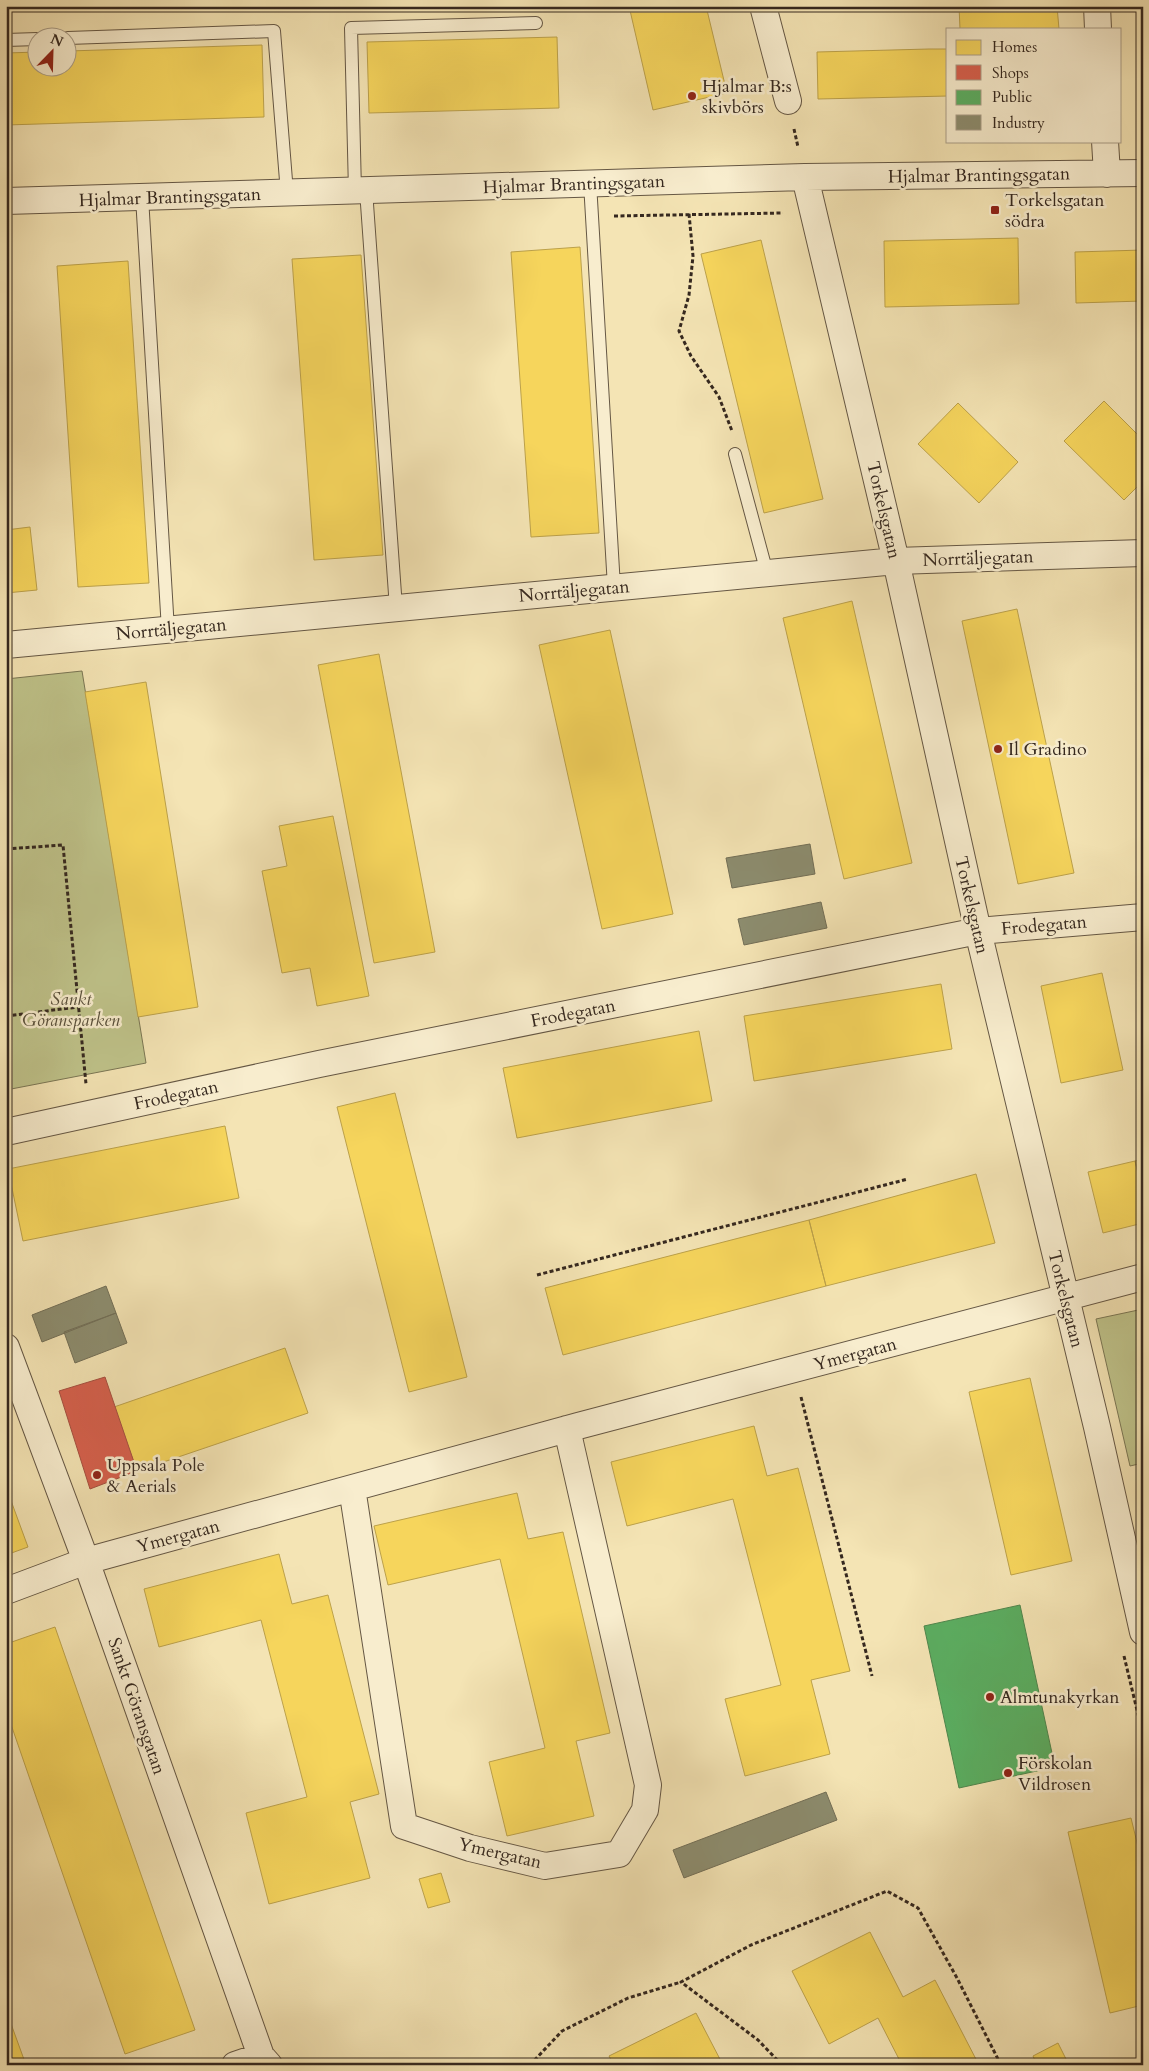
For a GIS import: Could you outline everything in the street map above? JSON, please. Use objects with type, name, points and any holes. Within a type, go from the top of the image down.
[{"type":"street","points":[[763,6],[788,101]]},
{"type":"street","points":[[1097,6],[1098,28]]},
{"type":"street","points":[[1105,142],[1107,174]]},
{"type":"street","name":"Hjalmar Brantingsgatan","points":[[6,201],[805,177],[1143,173]]},
{"type":"street","name":"Torkelsgatan","points":[[805,177],[896,561],[978,931],[1138,1587],[1143,1632]]},
{"type":"street","name":"Norrtäljegatan","points":[[6,645],[896,561],[1143,553]]},
{"type":"street","name":"Frodegatan","points":[[6,1132],[319,1064],[978,931],[1143,917]]},
{"type":"street","name":"Ymergatan","points":[[6,1592],[86,1561],[567,1429],[1143,1277]]},
{"type":"street","name":"Sankt Göransgatan","points":[[6,1346],[86,1561],[265,2061]]},
{"type":"street","name":"Ymergatan","points":[[352,1488],[404,1826],[470,1848],[545,1866],[619,1854],[645,1810],[648,1785],[567,1429]]},
{"type":"street","points":[[235,2065],[265,2061]]},
{"type":"lane","points":[[396,608],[361,190],[351,28],[536,23]]},
{"type":"lane","points":[[78,38],[274,31],[287,193]]},
{"type":"lane","points":[[6,40],[28,39]]},
{"type":"lane","points":[[590,183],[614,587]]},
{"type":"lane","points":[[142,197],[168,630]]},
{"type":"lane","points":[[735,454],[767,573]]},
{"type":"path","points":[[788,101],[805,177]]},
{"type":"path","points":[[689,214],[693,256],[689,294],[680,331],[691,356],[719,397],[732,430],[735,454]]},
{"type":"path","points":[[6,849],[63,845],[88,1114]]},
{"type":"path","points":[[6,1016],[78,1007]]},
{"type":"path","points":[[537,1275],[908,1179]]},
{"type":"path","points":[[794,1370],[872,1676]]},
{"type":"path","points":[[530,2065],[562,2031],[628,1998],[681,1982],[750,1945],[887,1891],[918,1908],[957,1978],[1001,2065]]},
{"type":"path","points":[[681,1982],[758,2040],[782,2065]]},
{"type":"green space","name":"Sankt Göransparken","points":[[82,671],[146,1063],[6,1090],[6,679]]},
{"type":"green space","points":[[1143,1309],[1143,1463],[1130,1466],[1096,1319]]},
{"type":"building: Homes","points":[[629,6],[706,6],[727,93],[653,110]]},
{"type":"building: Homes","points":[[959,6],[1057,6],[1059,28],[960,28]]},
{"type":"building: Homes","points":[[557,37],[559,108],[369,113],[367,42]]},
{"type":"building: Homes","points":[[262,45],[264,117],[6,125],[6,53],[28,52],[28,78],[78,78],[78,51]]},
{"type":"building: Homes","points":[[946,49],[946,96],[818,99],[817,52]]},
{"type":"building: Homes","points":[[1018,238],[1019,304],[885,307],[884,241]]},
{"type":"building: Homes","points":[[761,240],[823,499],[764,513],[701,254]]},
{"type":"building: Homes","points":[[580,247],[599,533],[531,537],[511,252]]},
{"type":"building: Homes","points":[[1143,250],[1143,301],[1076,303],[1075,252]]},
{"type":"building: Homes","points":[[361,255],[383,555],[314,560],[292,259]]},
{"type":"building: Homes","points":[[128,261],[149,583],[78,587],[57,266]]},
{"type":"building: Homes","points":[[1104,401],[1143,440],[1143,481],[1124,500],[1064,441]]},
{"type":"building: Homes","points":[[958,403],[1018,462],[979,503],[918,444]]},
{"type":"building: Homes","points":[[30,527],[37,590],[6,593],[6,530]]},
{"type":"building: Homes","points":[[852,601],[912,863],[844,879],[783,618]]},
{"type":"building: Homes","points":[[1017,609],[1074,873],[1018,884],[962,621]]},
{"type":"building: Homes","points":[[610,630],[673,914],[602,929],[539,645]]},
{"type":"building: Homes","points":[[379,654],[435,952],[374,963],[318,665]]},
{"type":"building: Homes","points":[[146,682],[198,1007],[138,1017],[85,692]]},
{"type":"building: Homes","points":[[333,816],[369,996],[317,1006],[310,968],[282,973],[262,871],[287,866],[279,826]]},
{"type":"building: Homes","points":[[1102,973],[1123,1070],[1061,1083],[1041,986]]},
{"type":"building: Homes","points":[[941,984],[952,1049],[754,1081],[744,1016]]},
{"type":"building: Homes","points":[[699,1031],[712,1101],[517,1138],[503,1068]]},
{"type":"building: Homes","points":[[395,1093],[467,1377],[409,1392],[337,1107]]},
{"type":"building: Homes","points":[[225,1126],[239,1198],[23,1241],[8,1169]]},
{"type":"building: Homes","points":[[1143,1159],[1143,1193],[1135,1161]]},
{"type":"building: Homes","points":[[1135,1161],[1143,1193],[1143,1223],[1103,1233],[1088,1172]]},
{"type":"building: Homes","points":[[976,1174],[995,1243],[826,1286],[809,1220]]},
{"type":"building: Homes","points":[[809,1220],[826,1286],[563,1355],[545,1288]]},
{"type":"building: Homes","points":[[285,1348],[308,1413],[137,1471],[114,1407]]},
{"type":"building: Homes","points":[[1030,1378],[1072,1561],[1011,1575],[969,1392]]},
{"type":"building: Homes","points":[[754,1426],[767,1476],[798,1468],[850,1671],[811,1680],[830,1754],[745,1776],[725,1699],[781,1685],[733,1499],[627,1526],[611,1462]]},
{"type":"building: Homes","points":[[6,1487],[28,1547],[6,1555]]},
{"type":"building: Homes","points":[[517,1493],[528,1539],[563,1532],[610,1733],[576,1741],[594,1816],[507,1836],[489,1762],[545,1748],[500,1559],[388,1585],[374,1526]]},
{"type":"building: Homes","points":[[279,1554],[292,1604],[328,1595],[379,1794],[350,1802],[370,1878],[269,1904],[246,1813],[307,1797],[261,1620],[159,1647],[144,1589]]},
{"type":"building: Homes","points":[[55,1627],[195,2030],[125,2054],[6,1710],[6,1644]]},
{"type":"building: Homes","points":[[1131,1818],[1143,1867],[1143,2005],[1110,2013],[1068,1832]]},
{"type":"building: Homes","points":[[441,1873],[450,1902],[428,1908],[419,1879]]},
{"type":"building: Homes","points":[[870,1932],[903,1997],[935,1980],[979,2065],[902,2065],[878,2018],[829,2044],[792,1971]]},
{"type":"building: Homes","points":[[6,2010],[26,2065],[6,2065]]},
{"type":"building: Homes","points":[[696,2013],[723,2065],[614,2065],[609,2056]]},
{"type":"building: Homes","points":[[1058,2043],[1069,2065],[1037,2065],[1033,2056]]},
{"type":"building: Shops","points":[[105,1377],[137,1471],[90,1489],[59,1391]]},
{"type":"building: Public","name":"Almtunakyrkan","points":[[1020,1605],[1055,1767],[959,1788],[924,1626]]},
{"type":"building: Industry","points":[[810,844],[815,874],[732,888],[726,858]]},
{"type":"building: Industry","points":[[821,902],[827,928],[744,945],[738,919]]},
{"type":"building: Industry","points":[[106,1286],[116,1313],[42,1342],[32,1315]]},
{"type":"building: Industry","points":[[116,1313],[127,1343],[75,1363],[64,1332]]},
{"type":"building: Industry","points":[[826,1792],[837,1820],[684,1878],[673,1850]]},
{"type":"place","name":"Hjalmar B:s skivbörs","points":[[692,96]]},
{"type":"place","name":"Torkelsgatan södra","points":[[995,210]]},
{"type":"place","name":"Il Gradino","points":[[998,749]]},
{"type":"place","name":"Uppsala Pole & Aerials","points":[[97,1475]]},
{"type":"place","name":"Almtunakyrkan","points":[[990,1697]]},
{"type":"place","name":"Förskolan Vildrosen","points":[[1008,1773]]}]
